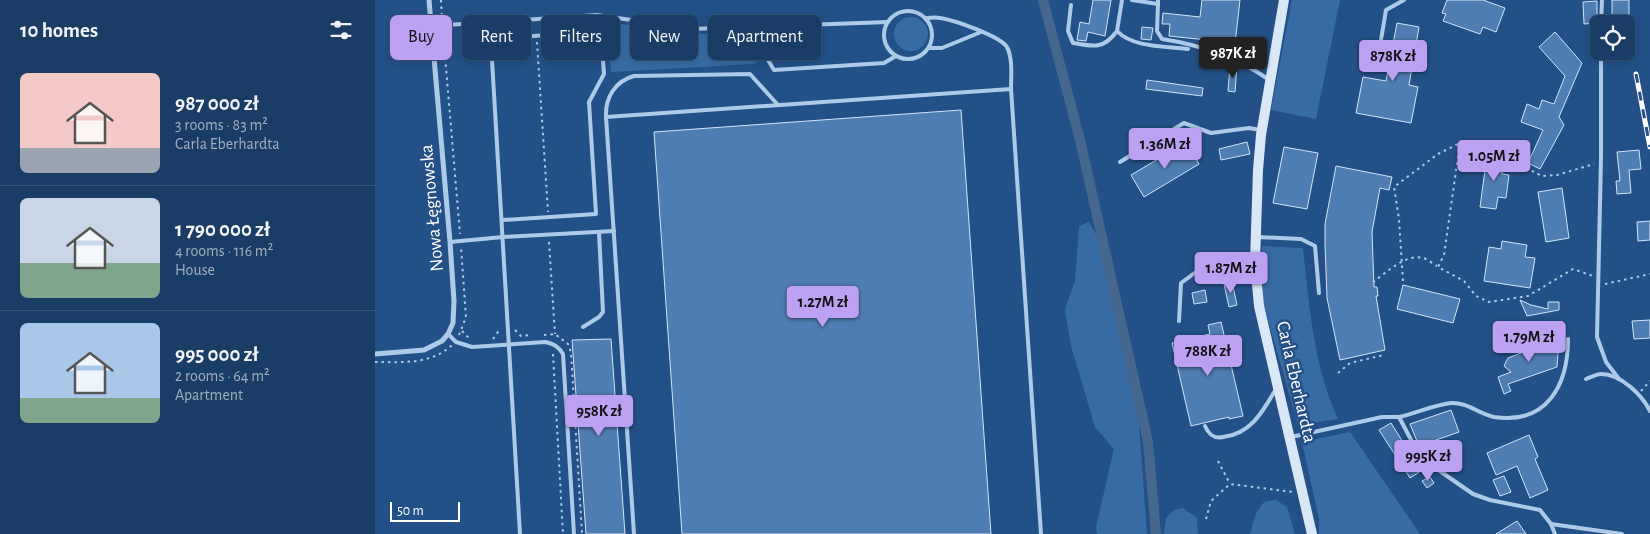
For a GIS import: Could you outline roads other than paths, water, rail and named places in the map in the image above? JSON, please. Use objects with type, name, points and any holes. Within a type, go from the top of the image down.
[{"type":"street","name":"Nowa Łęgnowska","points":[[429,0],[431,15]]},
{"type":"street","name":"Carla Eberhardta","points":[[1284,0],[1262,130],[1254,237],[1255,262],[1259,306],[1279,385],[1312,534]]},
{"type":"street","name":"Nowa Łęgnowska","points":[[435,60],[454,300],[453,323],[449,334]]},
{"type":"street","points":[[375,354],[425,350],[434,346],[449,334]]},
{"type":"lane","points":[[1071,5],[1068,31],[1073,42],[1103,45],[1117,31],[1122,0]]},
{"type":"lane","points":[[1132,0],[1158,2],[1157,31],[1162,39],[1196,44],[1245,65],[1270,81]]},
{"type":"lane","points":[[1377,64],[1386,10],[1404,0]]},
{"type":"lane","points":[[1601,0],[1601,15]]},
{"type":"lane","points":[[981,32],[942,48],[929,48],[916,58],[908,59],[896,56],[888,48],[884,32],[888,22],[897,14],[911,11],[925,18],[939,17],[981,32],[995,37],[1007,46],[1011,60],[1011,89],[1041,534]]},
{"type":"lane","points":[[452,24],[597,15],[693,29],[708,29]]},
{"type":"lane","points":[[925,18],[932,32],[929,48]]},
{"type":"lane","points":[[821,23],[888,22]]},
{"type":"lane","points":[[503,220],[596,214],[589,102],[603,74],[601,35],[597,31],[495,39],[491,43],[521,534]]},
{"type":"lane","points":[[1117,31],[1123,38],[1133,41],[1188,49]]},
{"type":"lane","points":[[769,60],[775,70],[884,63],[896,56]]},
{"type":"lane","points":[[1601,60],[1597,337],[1606,362],[1619,379],[1637,395],[1650,411]]},
{"type":"lane","points":[[634,534],[605,107],[615,87],[623,79],[634,76],[750,74],[778,104]]},
{"type":"lane","points":[[606,117],[1011,89]]},
{"type":"lane","points":[[1120,162],[1184,123],[1211,133],[1249,128],[1262,130]]},
{"type":"lane","points":[[450,242],[614,231]]},
{"type":"lane","points":[[583,327],[599,317],[603,312],[599,232]]},
{"type":"lane","points":[[1254,237],[1301,239],[1315,246],[1319,293]]},
{"type":"lane","points":[[1179,322],[1181,283],[1196,272],[1255,262]]},
{"type":"lane","points":[[449,334],[456,342],[472,347],[509,344],[554,344],[563,354],[574,534]]},
{"type":"lane","points":[[1291,437],[1382,417],[1399,417],[1452,403],[1465,405],[1482,414],[1495,417],[1513,417],[1533,412],[1545,407],[1560,385],[1568,356],[1569,339]]},
{"type":"lane","points":[[1586,378],[1601,374],[1619,379]]},
{"type":"lane","points":[[1205,426],[1208,433],[1214,437],[1235,435],[1245,431],[1263,412],[1279,385]]},
{"type":"lane","points":[[1399,417],[1418,453],[1457,484],[1473,494],[1490,500],[1540,510],[1551,524],[1555,534]]},
{"type":"lane","points":[[1551,524],[1622,534]]},
{"type":"waterway","points":[[1043,0],[1080,140],[1148,442],[1156,534]]},
{"type":"railway","points":[[1636,74],[1650,147]]}]
